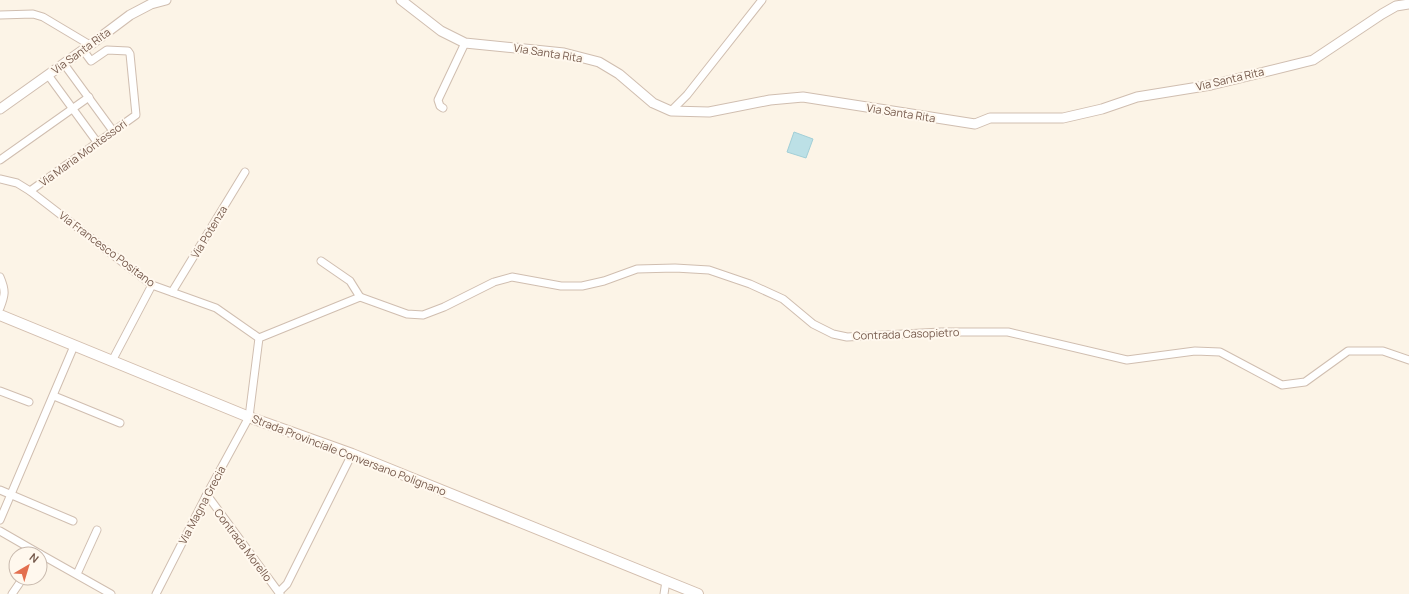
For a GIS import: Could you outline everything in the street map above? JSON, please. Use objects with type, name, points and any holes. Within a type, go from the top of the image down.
[{"type":"main road","name":"Strada Provinciale Conversano Polignano","points":[[0,315],[249,417],[352,454],[698,594]]},
{"type":"street","name":"Via Santa Rita","points":[[0,109],[149,2],[166,0]]},
{"type":"street","name":"Via Santa Rita","points":[[401,0],[441,31],[465,43],[564,53],[611,68],[653,103],[671,111],[709,112],[770,100],[803,97],[974,124],[990,118],[1063,118],[1102,109],[1137,97],[1211,85],[1312,60],[1382,14],[1396,6],[1409,4]]},
{"type":"street","points":[[671,111],[687,96],[762,0]]},
{"type":"street","points":[[0,15],[33,14],[43,17],[86,48]]},
{"type":"street","points":[[443,108],[440,106],[438,100],[465,43]]},
{"type":"street","name":"Via Maria Montessori","points":[[30,191],[136,115],[130,54],[128,51],[107,50],[91,61],[86,48]]},
{"type":"street","points":[[64,64],[114,131]]},
{"type":"street","points":[[48,75],[97,142]]},
{"type":"street","points":[[0,160],[89,98]]},
{"type":"street","name":"Via Potenza","points":[[172,292],[245,172]]},
{"type":"street","name":"Via Francesco Positano","points":[[0,178],[17,183],[30,191],[152,285],[216,308],[259,338]]},
{"type":"street","points":[[249,417],[259,338],[360,296],[350,281],[321,261]]},
{"type":"street","name":"Contrada Casopietro","points":[[360,296],[407,314],[423,315],[444,307],[494,282],[512,277],[561,286],[582,286],[604,281],[637,269],[675,268],[709,270],[750,284],[783,299],[813,324],[832,334],[847,337],[940,332],[1008,332],[1127,360],[1195,351],[1220,352],[1282,384],[1305,382],[1348,351],[1383,351],[1409,360]]},
{"type":"street","points":[[0,277],[5,290],[5,296],[0,308]]},
{"type":"street","points":[[112,361],[152,285]]},
{"type":"street","points":[[0,520],[74,346]]},
{"type":"street","points":[[0,391],[29,402]]},
{"type":"street","points":[[54,396],[120,422]]},
{"type":"street","name":"Via Magna Grecia","points":[[156,594],[206,496],[249,417]]},
{"type":"street","points":[[279,593],[288,584],[352,454]]},
{"type":"street","points":[[0,490],[73,521]]},
{"type":"street","name":"Contrada Morello","points":[[206,496],[210,499],[279,593]]},
{"type":"street","points":[[0,530],[27,546]]},
{"type":"street","points":[[77,574],[97,530]]},
{"type":"street","points":[[48,558],[110,594]]},
{"type":"street","points":[[664,594],[666,581]]},
{"type":"water","points":[[794,132],[813,139],[806,158],[787,152]]}]
